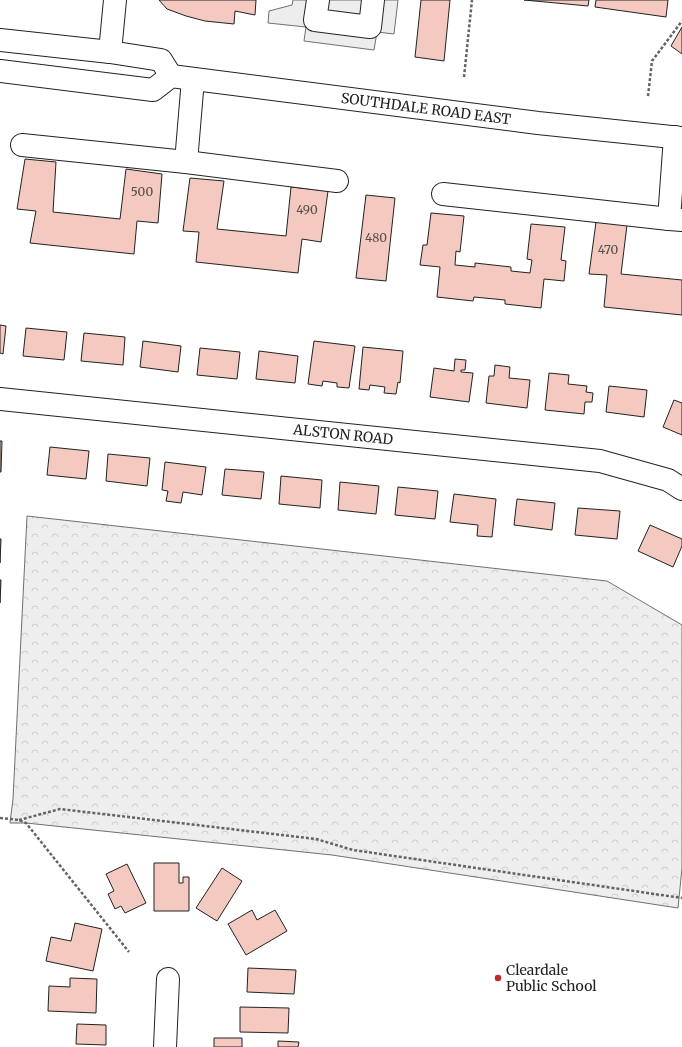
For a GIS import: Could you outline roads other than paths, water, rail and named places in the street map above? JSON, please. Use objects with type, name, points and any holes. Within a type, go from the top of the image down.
[{"type":"main road","points":[[110,52],[115,0]]},
{"type":"main road","points":[[318,0],[315,20],[370,26],[373,0]]},
{"type":"main road","points":[[0,40],[110,52],[161,60],[171,76],[153,90],[0,71]]},
{"type":"main road","name":"SOUTHDALE ROAD EAST","points":[[171,76],[678,138]]},
{"type":"main road","points":[[186,162],[193,79]]},
{"type":"main road","points":[[443,194],[676,219],[678,138]]},
{"type":"main road","points":[[22,145],[186,162],[337,181]]},
{"type":"main road","name":"ALSTON ROAD","points":[[0,399],[600,461],[668,480],[682,488]]},
{"type":"main road","points":[[165,1047],[168,979]]},
{"type":"place","name":"Cleardale Public School","points":[[498,978]]}]
